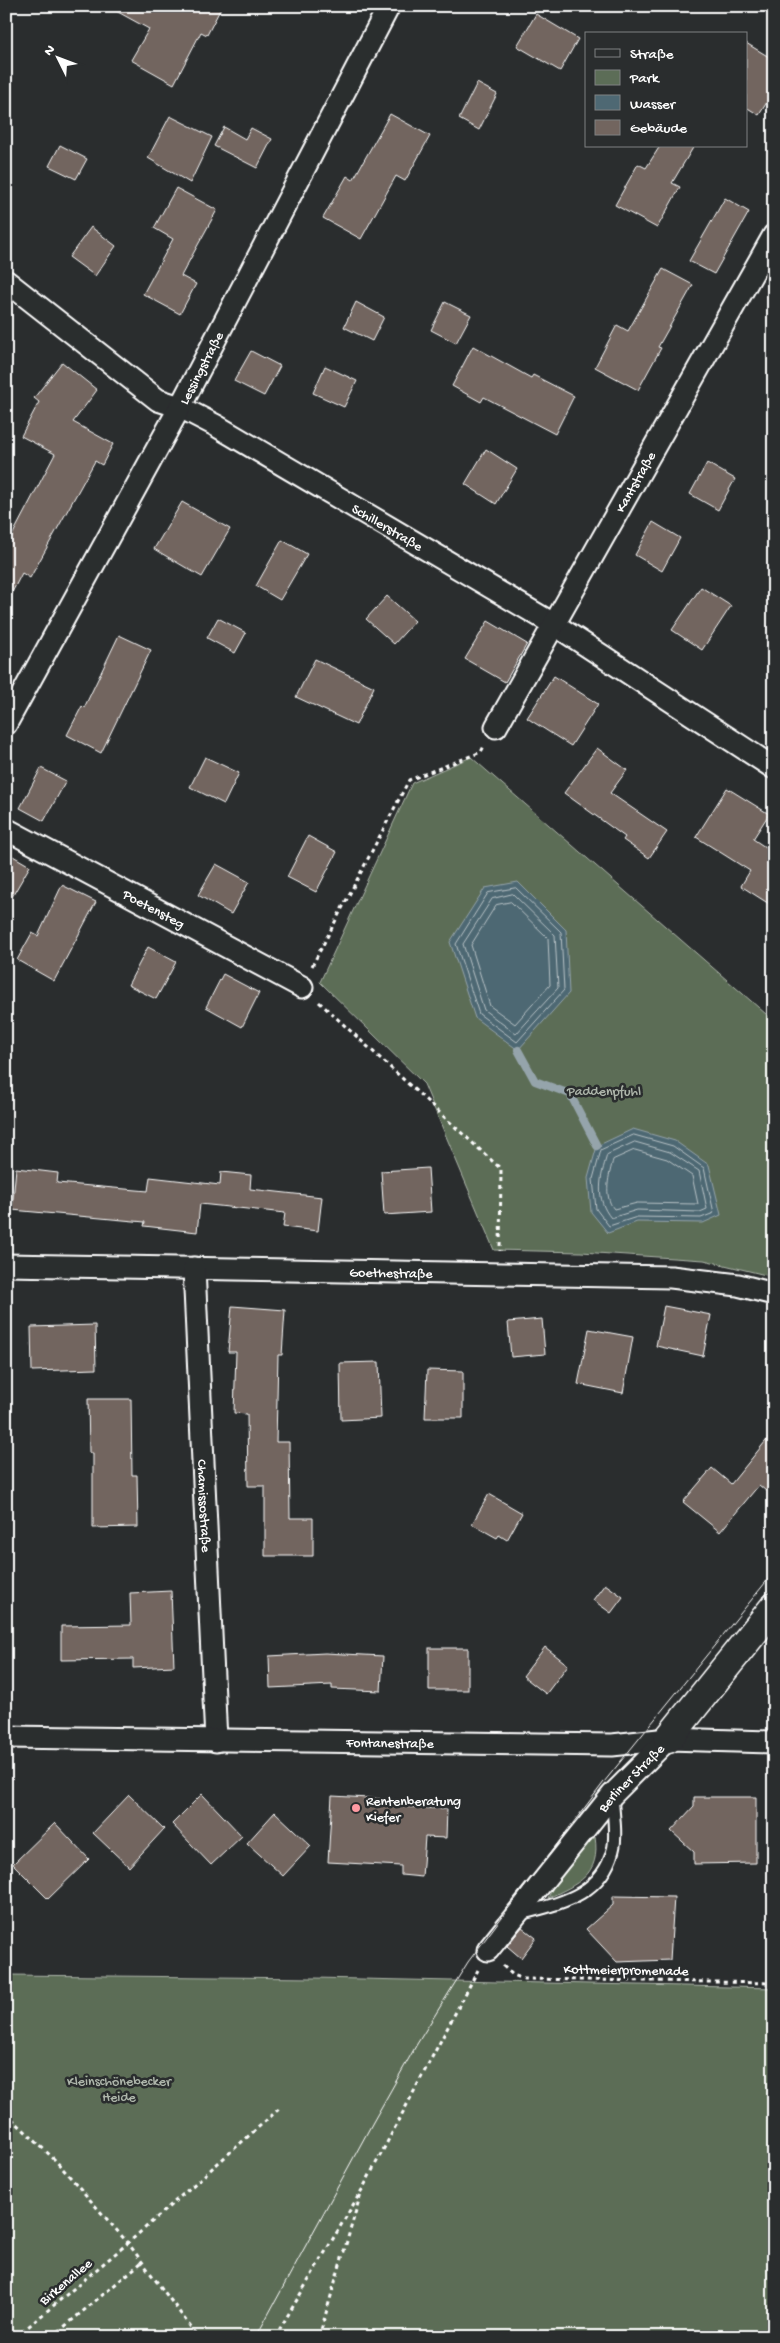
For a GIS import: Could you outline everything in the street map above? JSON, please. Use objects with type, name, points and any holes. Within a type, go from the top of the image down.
[{"type":"street","name":"Lessingstraße","points":[[6,724],[180,407],[389,6]]},
{"type":"street","name":"Kantstraße","points":[[496,728],[556,625],[774,235]]},
{"type":"street","name":"Schillerstraße","points":[[6,282],[158,400],[180,407],[215,425],[556,625],[774,768]]},
{"type":"street","name":"Poetensteg","points":[[6,829],[302,987]]},
{"type":"street","name":"Goethestraße","points":[[6,1266],[670,1277],[738,1285],[774,1294]]},
{"type":"street","name":"Chamissostraße","points":[[194,1268],[216,1741]]},
{"type":"street","name":"Berliner Straße","points":[[488,1950],[612,1795],[668,1739],[774,1607]]},
{"type":"street","name":"Fontanestraße","points":[[6,1737],[612,1745],[668,1739],[774,1742]]},
{"type":"lane","points":[[514,1916],[573,1899],[599,1880],[614,1849],[612,1795]]},
{"type":"path","points":[[496,728],[481,752],[409,780],[302,987],[501,1169],[499,1274]]},
{"type":"path","points":[[275,2337],[363,2188],[488,1950]]},
{"type":"path","name":"Kottmeierpromenade","points":[[488,1950],[513,1975],[524,1979],[774,1983]]},
{"type":"path","name":"Birkenallee","points":[[16,2337],[128,2243],[279,2109]]},
{"type":"path","points":[[6,2113],[55,2160],[128,2243],[198,2337]]},
{"type":"path","points":[[319,2337],[363,2188]]},
{"type":"path","points":[[52,2337],[142,2262]]},
{"type":"green space","name":"Paddenpfuhl","points":[[471,757],[774,1021],[774,1277],[704,1260],[581,1252],[494,1250],[424,1084],[320,982],[412,783]]},
{"type":"green space","points":[[595,1837],[596,1850],[591,1869],[578,1883],[548,1898],[564,1864]]},
{"type":"green space","name":"Kleinschönebecker Heide","points":[[6,1975],[315,1978],[774,1988],[774,2337],[6,2337]]},
{"type":"water","points":[[518,882],[566,930],[569,993],[518,1050],[475,1018],[450,942],[485,888]]},
{"type":"water","points":[[633,1129],[675,1141],[709,1165],[721,1215],[703,1223],[637,1222],[608,1233],[591,1212],[588,1178],[597,1146]]},
{"type":"building","points":[[107,6],[222,6],[207,35],[201,32],[174,84],[131,60],[149,29]]},
{"type":"building","points":[[536,14],[578,39],[560,71],[517,46]]},
{"type":"building","points":[[748,44],[774,60],[774,91],[759,115],[748,108]]},
{"type":"building","points":[[477,83],[497,94],[479,130],[459,119]]},
{"type":"building","points":[[390,114],[430,136],[405,181],[396,176],[361,239],[323,218],[347,176],[353,180]]},
{"type":"building","points":[[170,116],[212,137],[190,183],[148,158]]},
{"type":"building","points":[[224,127],[245,139],[251,128],[272,139],[257,168],[214,146]]},
{"type":"building","points":[[60,145],[87,159],[76,179],[49,166]]},
{"type":"building","points":[[659,148],[693,148],[672,183],[680,187],[657,228],[615,205],[638,164],[646,168]]},
{"type":"building","points":[[176,188],[217,210],[181,276],[196,284],[180,314],[143,294],[173,239],[154,228]]},
{"type":"building","points":[[725,198],[749,212],[714,274],[689,261]]},
{"type":"building","points":[[91,227],[116,246],[95,276],[69,257]]},
{"type":"building","points":[[663,269],[693,285],[658,347],[661,348],[638,390],[595,367],[617,325],[628,331]]},
{"type":"building","points":[[356,302],[384,317],[372,341],[344,327]]},
{"type":"building","points":[[445,302],[471,315],[456,343],[431,330]]},
{"type":"building","points":[[473,346],[531,378],[533,375],[574,396],[555,434],[484,397],[481,402],[452,386]]},
{"type":"building","points":[[251,351],[280,366],[264,396],[234,381]]},
{"type":"building","points":[[62,362],[97,390],[73,422],[113,444],[102,465],[95,461],[30,578],[22,573],[6,604],[6,547],[55,454],[21,436],[39,402],[34,398]]},
{"type":"building","points":[[325,366],[357,381],[344,407],[313,393]]},
{"type":"building","points":[[486,449],[517,469],[496,504],[465,484]]},
{"type":"building","points":[[707,463],[735,479],[718,510],[690,494]]},
{"type":"building","points":[[182,502],[230,529],[202,577],[154,549]]},
{"type":"building","points":[[653,522],[680,538],[662,571],[635,555]]},
{"type":"building","points":[[282,540],[307,554],[280,600],[256,586]]},
{"type":"building","points":[[701,587],[731,606],[702,650],[672,630]]},
{"type":"building","points":[[387,596],[415,621],[394,644],[366,619]]},
{"type":"building","points":[[218,618],[246,633],[235,653],[207,638]]},
{"type":"building","points":[[488,621],[527,644],[505,682],[465,659]]},
{"type":"building","points":[[119,635],[151,650],[101,753],[67,735],[82,706],[84,708]]},
{"type":"building","points":[[315,659],[374,687],[356,725],[296,697]]},
{"type":"building","points":[[554,676],[598,704],[571,746],[527,718]]},
{"type":"building","points":[[597,748],[627,770],[610,793],[667,832],[649,858],[623,840],[625,837],[564,793]]},
{"type":"building","points":[[205,757],[239,773],[224,804],[190,787]]},
{"type":"building","points":[[41,768],[66,781],[44,821],[20,808]]},
{"type":"building","points":[[727,788],[769,814],[753,839],[774,853],[774,907],[741,886],[750,871],[696,837]]},
{"type":"building","points":[[308,836],[337,852],[316,892],[287,877]]},
{"type":"building","points":[[6,852],[30,866],[6,907]]},
{"type":"building","points":[[216,864],[249,882],[231,914],[198,895]]},
{"type":"building","points":[[62,885],[96,902],[54,981],[17,960],[32,933],[38,936]]},
{"type":"building","points":[[148,947],[176,962],[156,999],[128,985]]},
{"type":"building","points":[[223,974],[259,993],[242,1027],[206,1007]]},
{"type":"building","points":[[16,1168],[58,1173],[57,1183],[148,1191],[150,1177],[220,1185],[221,1172],[251,1175],[250,1189],[322,1197],[318,1231],[283,1227],[285,1213],[200,1204],[197,1232],[144,1226],[145,1222],[12,1210]]},
{"type":"building","points":[[428,1168],[431,1212],[384,1215],[381,1171]]},
{"type":"building","points":[[232,1306],[285,1310],[282,1355],[278,1355],[276,1442],[289,1442],[290,1518],[313,1518],[313,1556],[265,1556],[265,1486],[248,1486],[247,1414],[234,1413],[236,1352],[228,1352]]},
{"type":"building","points":[[664,1306],[711,1315],[703,1356],[656,1346]]},
{"type":"building","points":[[542,1319],[545,1354],[511,1357],[508,1322]]},
{"type":"building","points":[[95,1325],[96,1369],[32,1371],[31,1327]]},
{"type":"building","points":[[589,1329],[633,1337],[623,1393],[578,1384]]},
{"type":"building","points":[[379,1362],[381,1418],[341,1420],[340,1363]]},
{"type":"building","points":[[427,1370],[463,1371],[463,1418],[425,1418]]},
{"type":"building","points":[[88,1399],[131,1399],[132,1475],[137,1475],[138,1527],[93,1528],[93,1453],[89,1453]]},
{"type":"building","points":[[774,1431],[774,1481],[766,1491],[759,1485],[720,1532],[683,1502],[712,1468],[731,1484]]},
{"type":"building","points":[[489,1494],[522,1513],[507,1540],[499,1535],[497,1538],[472,1524]]},
{"type":"building","points":[[605,1584],[623,1597],[611,1613],[593,1600]]},
{"type":"building","points":[[171,1591],[174,1666],[133,1668],[133,1659],[61,1660],[61,1626],[131,1625],[130,1593]]},
{"type":"building","points":[[545,1647],[568,1665],[546,1694],[523,1676]]},
{"type":"building","points":[[429,1648],[468,1648],[468,1690],[429,1690]]},
{"type":"building","points":[[325,1653],[383,1656],[381,1691],[332,1689],[332,1685],[270,1688],[269,1656]]},
{"type":"building","points":[[202,1794],[242,1836],[211,1865],[172,1824]]},
{"type":"building","points":[[129,1795],[164,1829],[129,1867],[93,1833]]},
{"type":"building","points":[[332,1796],[388,1799],[387,1806],[447,1809],[446,1838],[425,1837],[422,1877],[401,1875],[401,1866],[328,1862]]},
{"type":"building","points":[[694,1797],[756,1797],[756,1863],[694,1864],[694,1852],[671,1831],[694,1806]]},
{"type":"building","points":[[275,1812],[311,1846],[283,1876],[247,1843]]},
{"type":"building","points":[[55,1823],[89,1859],[48,1899],[13,1864]]},
{"type":"building","points":[[613,1896],[674,1897],[670,1960],[617,1962],[586,1929],[613,1905]]},
{"type":"building","points":[[522,1927],[536,1938],[521,1958],[507,1946]]},
{"type":"waterway","points":[[518,1050],[535,1081],[570,1094],[597,1146]]},
{"type":"tram line","points":[[256,2337],[417,2044],[468,1962],[604,1782],[774,1572]]},
{"type":"place","name":"Rentenberatung Kiefer","points":[[356,1808]]}]
